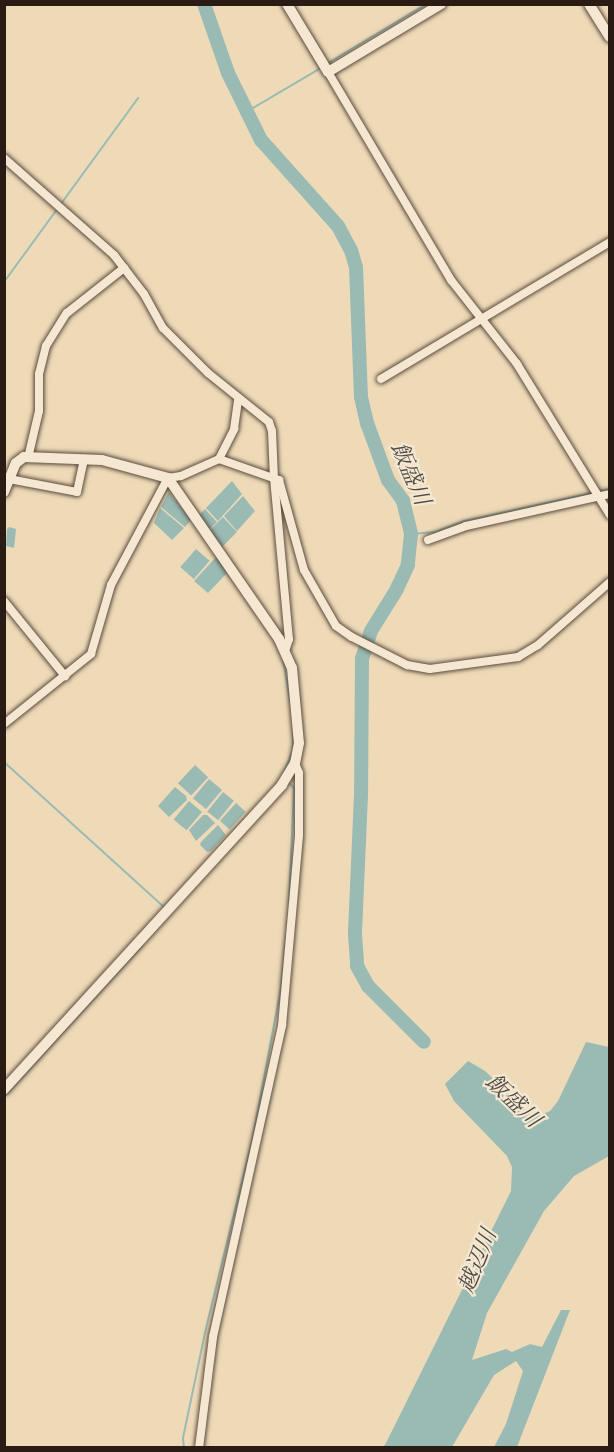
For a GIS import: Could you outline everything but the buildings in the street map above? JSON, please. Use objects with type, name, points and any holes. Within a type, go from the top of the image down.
[{"type":"street","points":[[287,4],[451,279],[517,364],[609,515]]},
{"type":"street","points":[[328,72],[441,4]]},
{"type":"street","points":[[589,4],[609,37]]},
{"type":"street","points":[[4,158],[124,268],[144,294],[163,328],[238,399],[262,414],[269,422],[272,431],[274,478],[289,639],[285,651]]},
{"type":"street","points":[[381,379],[484,320],[609,243]]},
{"type":"street","points":[[28,458],[39,411],[39,374],[45,346],[67,313],[124,268]]},
{"type":"street","points":[[4,492],[16,463],[28,458],[116,462],[168,478],[181,476],[219,459],[234,429],[238,399]]},
{"type":"street","points":[[9,479],[77,492],[84,459]]},
{"type":"street","points":[[219,459],[279,480],[304,570],[336,626],[352,638],[407,665],[429,669],[518,657],[538,645],[609,582]]},
{"type":"street","points":[[4,1089],[282,785],[295,763],[299,742],[297,703],[292,669],[285,651],[168,478]]},
{"type":"street","points":[[4,724],[90,654],[111,585],[168,478]]},
{"type":"street","points":[[428,540],[466,526],[609,494]]},
{"type":"street","points":[[4,601],[65,676]]},
{"type":"street","points":[[199,1448],[213,1337],[282,1026],[298,836],[299,773],[295,763]]},
{"type":"water","points":[[232,481],[242,494],[218,521],[206,508]]},
{"type":"water","points":[[169,492],[191,520],[185,527],[161,507]]},
{"type":"water","points":[[243,496],[255,511],[237,531],[224,516]]},
{"type":"water","points":[[160,508],[184,528],[172,540],[154,523]]},
{"type":"water","points":[[205,509],[217,522],[209,530],[199,515]]},
{"type":"water","points":[[223,517],[237,532],[222,547],[210,530]]},
{"type":"water","points":[[9,527],[16,529],[14,548],[6,546]]},
{"type":"water","points":[[196,549],[210,561],[194,579],[180,567]]},
{"type":"water","points":[[217,556],[228,572],[208,593],[194,581]]},
{"type":"water","points":[[195,765],[208,777],[191,796],[178,783]]},
{"type":"water","points":[[209,779],[222,790],[206,809],[193,798]]},
{"type":"water","points":[[175,787],[186,796],[187,800],[169,817],[158,806]]},
{"type":"water","points":[[223,792],[234,801],[218,820],[207,811]]},
{"type":"water","points":[[189,801],[202,812],[187,830],[174,819]]},
{"type":"water","points":[[236,803],[246,812],[230,830],[220,821]]},
{"type":"water","points":[[203,815],[207,815],[215,823],[196,841],[189,830]]},
{"type":"water","points":[[218,825],[226,835],[211,851],[207,852],[200,845],[201,842]]},
{"type":"water","name":"越辺川","points":[[586,1042],[609,1047],[609,1156],[574,1176],[544,1211],[487,1313],[472,1360],[506,1349],[512,1352],[530,1344],[542,1347],[561,1310],[570,1310],[517,1447],[494,1447],[506,1424],[523,1371],[516,1361],[494,1375],[452,1447],[381,1447],[385,1445],[511,1191],[512,1167],[507,1156],[454,1101],[445,1084],[468,1061],[485,1071],[530,1114],[540,1115],[550,1111],[558,1101]]},
{"type":"waterway","name":"飯盛川","points":[[204,4],[228,73],[261,140],[338,226],[351,250],[356,267],[361,397],[367,423],[388,480],[403,501],[411,534],[408,565],[397,589],[371,631],[362,658],[361,795],[355,934],[357,966],[368,986],[424,1042]]},
{"type":"waterway","points":[[328,63],[426,4]]},
{"type":"waterway","points":[[246,112],[321,68]]},
{"type":"waterway","points":[[4,282],[138,98]]},
{"type":"waterway","points":[[598,491],[610,489]]},
{"type":"waterway","points":[[411,534],[435,532],[464,521],[592,493]]},
{"type":"waterway","points":[[283,659],[290,701]]},
{"type":"waterway","points":[[293,734],[293,749]]},
{"type":"waterway","points":[[282,778],[291,754]]},
{"type":"waterway","points":[[4,762],[165,908]]},
{"type":"waterway","points":[[289,783],[294,788],[289,901]]},
{"type":"waterway","points":[[184,1448],[183,1438],[206,1328],[253,1136],[281,988],[286,936]]},
{"type":"waterway","points":[[4,1097],[142,946]]}]
